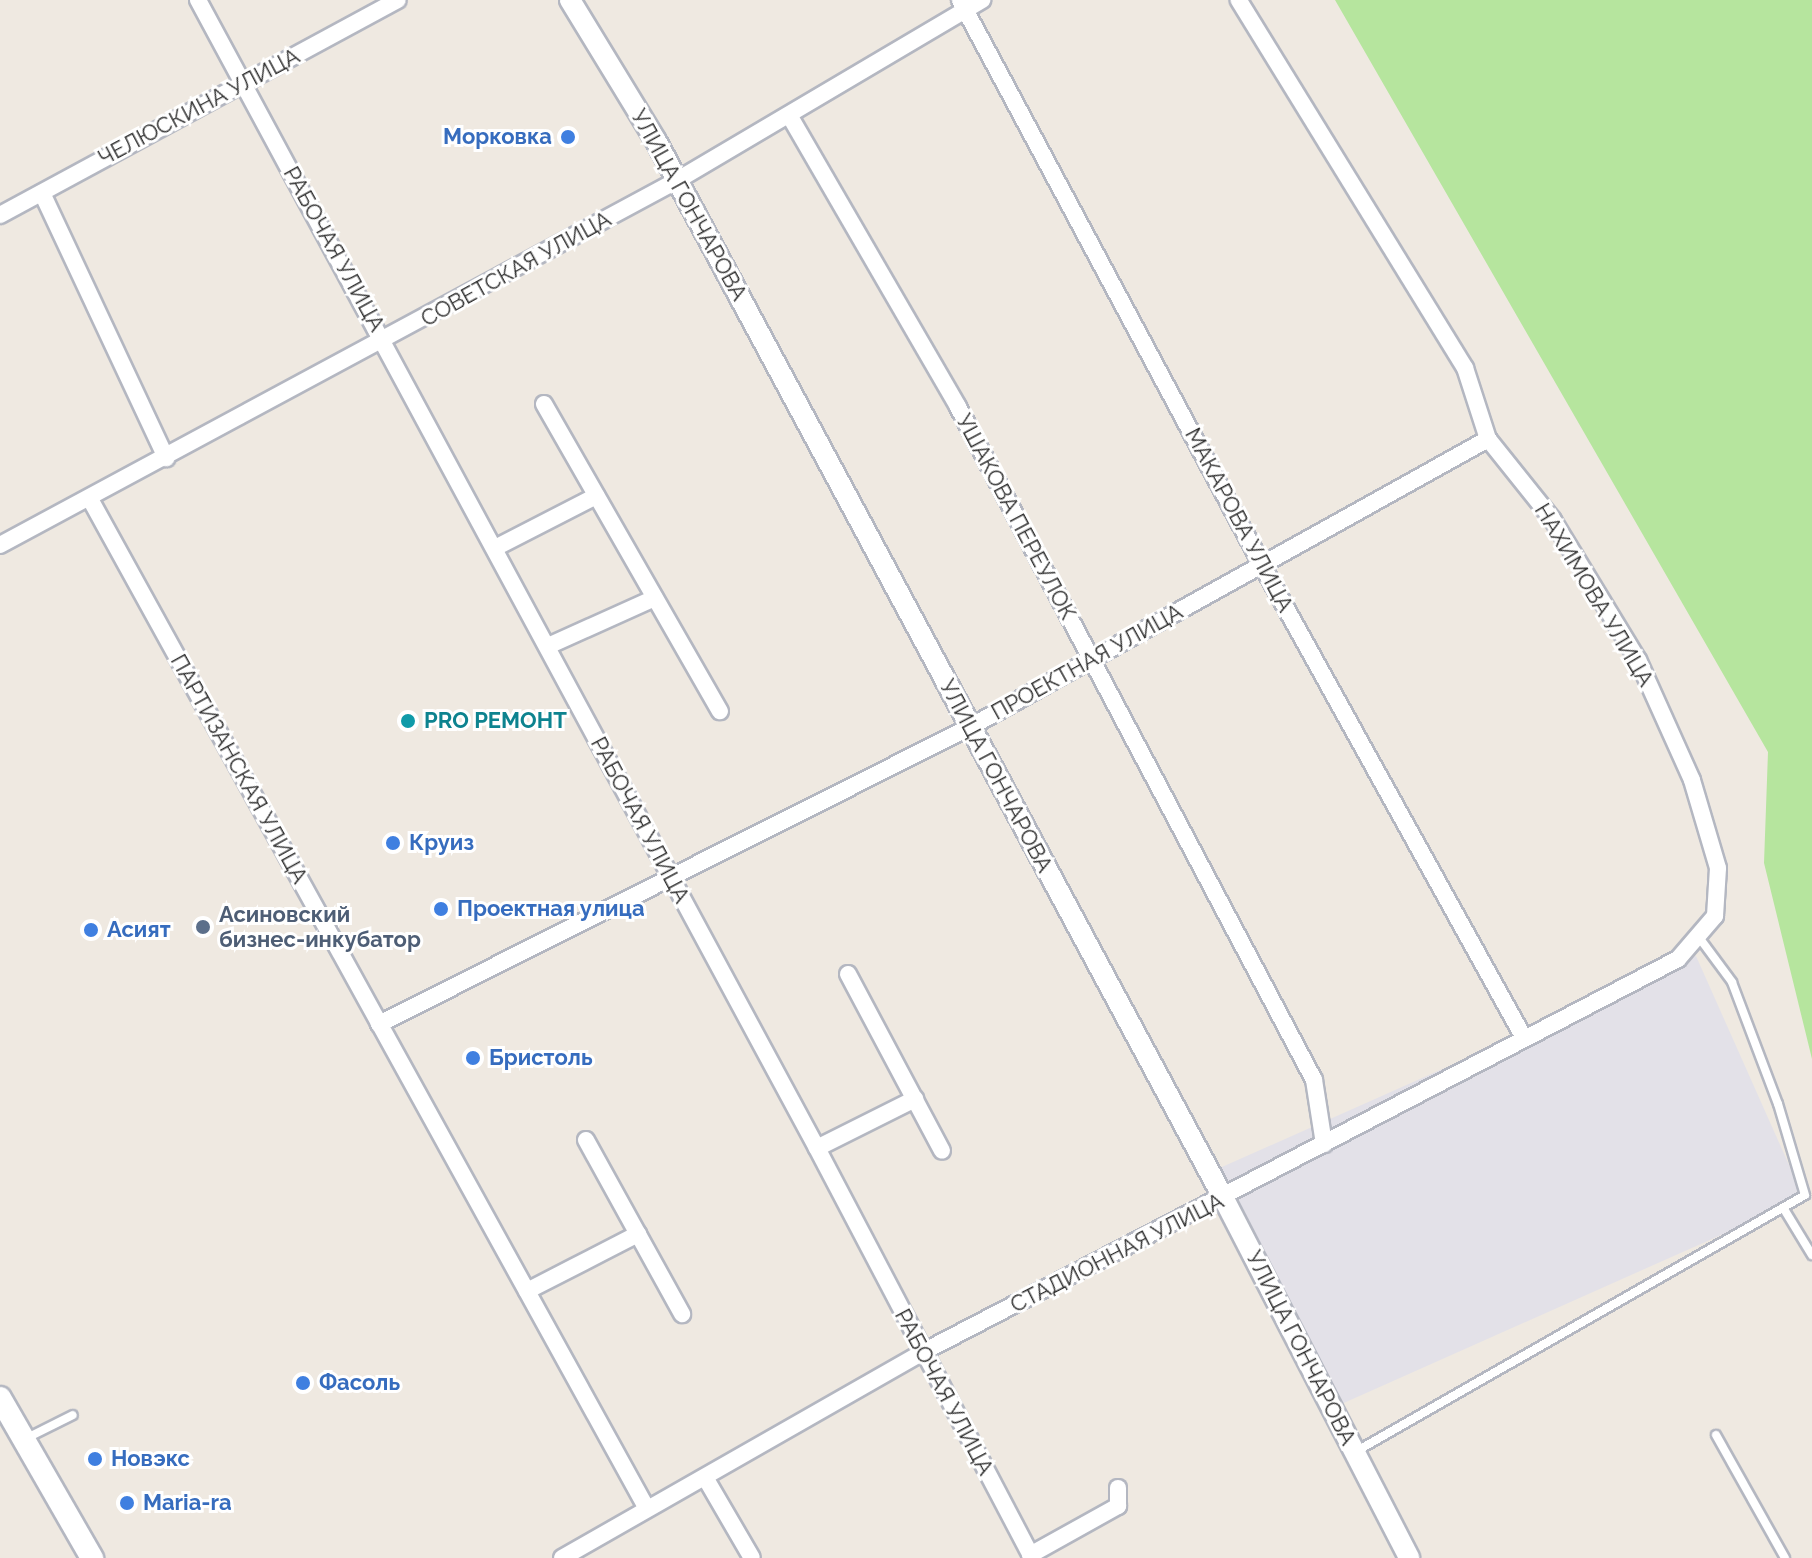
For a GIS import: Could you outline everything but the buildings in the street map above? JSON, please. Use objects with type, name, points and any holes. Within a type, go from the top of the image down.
[{"type":"main road","points":[[0,1400],[92,1558]]},
{"type":"street","name":"РАБОЧАЯ УЛИЦА","points":[[198,0],[385,340],[817,1148],[1031,1556]]},
{"type":"street","name":"ЧЕЛЮСКИНА УЛИЦА","points":[[0,215],[398,0]]},
{"type":"street","name":"УЛИЦА ГОНЧАРОВА","points":[[570,0],[676,181],[1224,1199],[1405,1557]]},
{"type":"street","name":"СОВЕТСКАЯ УЛИЦА","points":[[0,545],[676,181],[789,115],[963,5],[982,0]]},
{"type":"street","name":"НАХИМОВА УЛИЦА","points":[[1239,0],[1465,368],[1488,439],[1553,520],[1638,660],[1692,780],[1718,868],[1715,916],[1678,959]]},
{"type":"street","name":"МАКАРОВА УЛИЦА","points":[[963,5],[1262,565],[1523,1036]]},
{"type":"street","name":"УШАКОВА ПЕРЕУЛОК","points":[[789,115],[958,407],[1314,1080],[1324,1144]]},
{"type":"street","points":[[42,193],[166,458]]},
{"type":"street","points":[[544,404],[720,711]]},
{"type":"street","name":"ПРОЕКТНАЯ УЛИЦА","points":[[379,1024],[669,874],[970,727],[1488,439]]},
{"type":"street","points":[[495,548],[596,496]]},
{"type":"street","name":"ПАРТИЗАНСКАЯ УЛИЦА","points":[[90,499],[647,1509]]},
{"type":"street","points":[[548,646],[655,598]]},
{"type":"street","name":"СТАДИОННАЯ УЛИЦА","points":[[562,1558],[706,1479],[923,1352],[1224,1199],[1523,1036],[1678,959]]},
{"type":"street","points":[[848,974],[942,1151]]},
{"type":"street","points":[[817,1148],[915,1099]]},
{"type":"street","points":[[586,1140],[682,1314]]},
{"type":"street","points":[[527,1291],[638,1234]]},
{"type":"street","points":[[706,1479],[752,1558]]},
{"type":"street","points":[[1031,1556],[1118,1506],[1118,1488]]},
{"type":"lane","points":[[1355,1453],[1805,1195],[1778,1104],[1732,982],[1698,936]]},
{"type":"lane","points":[[1784,1209],[1803,1232],[1812,1255]]},
{"type":"lane","points":[[24,1439],[73,1415]]},
{"type":"lane","points":[[1716,1435],[1785,1558]]},
{"type":"shaded area","points":[[1696,956],[1804,1198],[1327,1410],[1219,1168]]},
{"type":"green space","points":[[1335,0],[1812,0],[1812,1059],[1764,863],[1768,752]]},
{"type":"place","name":"Морковка","points":[[568,137]]},
{"type":"place","name":"PRO РЕМОНТ","points":[[408,721]]},
{"type":"place","name":"Круиз","points":[[393,843]]},
{"type":"place","name":"Проектная улица","points":[[441,909]]},
{"type":"place","name":"Асиновский бизнес-инкубатор","points":[[203,927]]},
{"type":"place","name":"Асият","points":[[91,930]]},
{"type":"place","name":"Бристоль","points":[[473,1058]]},
{"type":"place","name":"Фасоль","points":[[303,1383]]},
{"type":"place","name":"Новэкс","points":[[95,1459]]},
{"type":"place","name":"Maria-ra","points":[[127,1503]]}]
